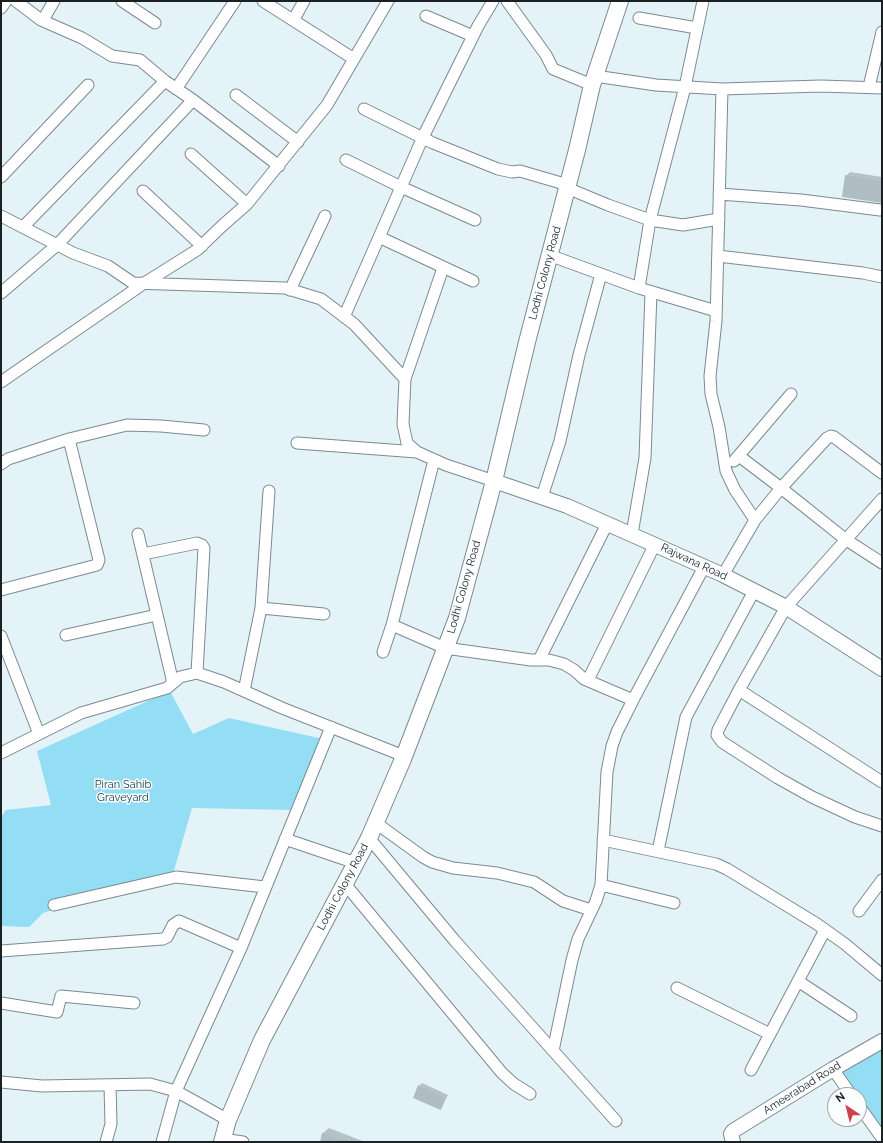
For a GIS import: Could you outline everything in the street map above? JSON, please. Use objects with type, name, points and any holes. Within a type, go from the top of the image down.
[{"type":"main road","name":"Lodhi Colony Road","points":[[222,1140],[228,1120],[262,1040],[376,823],[404,756],[457,618],[494,480],[526,342],[568,186],[593,81],[620,1]]},
{"type":"street","points":[[1,8],[6,1]]},
{"type":"street","points":[[16,1],[43,20],[82,38],[112,56],[140,60],[165,81],[193,100],[279,166]]},
{"type":"street","points":[[43,20],[54,1]]},
{"type":"street","points":[[122,1],[155,23]]},
{"type":"street","points":[[176,89],[235,1]]},
{"type":"street","points":[[263,1],[294,19],[354,59]]},
{"type":"street","points":[[294,19],[304,1]]},
{"type":"street","points":[[1,382],[143,284],[197,250],[247,204],[327,105],[388,1]]},
{"type":"street","points":[[344,316],[423,138],[473,36],[493,1]]},
{"type":"street","points":[[507,1],[546,55],[553,69],[593,81],[722,89],[822,86],[882,88]]},
{"type":"street","points":[[639,288],[650,220],[685,87],[703,1]]},
{"type":"street","points":[[426,16],[473,36]]},
{"type":"street","points":[[639,18],[697,28]]},
{"type":"street","points":[[869,88],[882,32]]},
{"type":"street","points":[[23,227],[165,81]]},
{"type":"street","points":[[1,177],[88,85]]},
{"type":"street","points":[[722,89],[716,321],[710,376],[711,394],[719,427],[726,471],[735,490],[756,520]]},
{"type":"street","points":[[236,95],[298,142]]},
{"type":"street","points":[[1,293],[57,245],[193,100]]},
{"type":"street","points":[[364,109],[423,138],[498,170],[512,172],[520,171],[568,186],[608,205],[650,220],[683,224],[719,219]]},
{"type":"street","points":[[191,154],[247,204]]},
{"type":"street","points":[[346,160],[401,187],[475,220]]},
{"type":"street","points":[[142,191],[202,246]]},
{"type":"street","points":[[720,194],[801,200],[880,210]]},
{"type":"street","points":[[1,216],[73,253],[108,266],[133,283],[285,288],[321,299],[354,324],[405,379]]},
{"type":"street","points":[[290,290],[325,216]]},
{"type":"street","points":[[379,237],[473,281]]},
{"type":"street","points":[[549,255],[639,288],[716,311]]},
{"type":"street","points":[[718,256],[863,273],[882,277]]},
{"type":"street","points":[[416,452],[407,443],[403,424],[405,379],[443,268]]},
{"type":"street","points":[[542,497],[560,441],[579,355],[601,274]]},
{"type":"street","points":[[632,534],[645,458],[651,292]]},
{"type":"street","points":[[726,471],[791,394]]},
{"type":"street","points":[[1,464],[8,459],[69,439],[127,425],[161,426],[204,430]]},
{"type":"street","points":[[723,575],[756,520],[781,488],[824,441],[831,436],[836,438],[882,473]]},
{"type":"street","points":[[1,590],[97,565],[99,560],[69,439]]},
{"type":"street","points":[[297,443],[416,452],[446,465],[494,480]]},
{"type":"street","points":[[738,456],[846,539],[882,562]]},
{"type":"street","points":[[383,652],[392,625],[434,460]]},
{"type":"street","name":"Rajwana Road","points":[[494,480],[542,497],[632,534],[723,575],[786,607],[882,669]]},
{"type":"street","points":[[244,691],[261,608],[269,491]]},
{"type":"street","points":[[882,499],[786,607],[717,732],[719,739],[722,742],[778,778],[812,797],[855,817],[882,826]]},
{"type":"street","points":[[539,660],[607,524]]},
{"type":"street","points":[[138,534],[173,683]]},
{"type":"street","points":[[143,554],[198,543],[204,548],[197,673]]},
{"type":"street","points":[[588,680],[655,544]]},
{"type":"street","points":[[553,1051],[572,960],[578,939],[598,897],[601,885],[607,772],[617,732],[704,567]]},
{"type":"street","points":[[658,851],[686,717],[754,591]]},
{"type":"street","points":[[261,608],[324,614]]},
{"type":"street","points":[[66,635],[157,615]]},
{"type":"street","points":[[392,625],[445,648],[549,660],[564,664],[584,679],[633,700]]},
{"type":"street","points":[[1,636],[39,734]]},
{"type":"street","points":[[1,753],[81,713],[167,688],[180,677],[197,673],[224,682],[282,708],[404,756]]},
{"type":"street","points":[[739,690],[882,782]]},
{"type":"street","points":[[162,1142],[176,1091],[241,948],[331,727]]},
{"type":"street","points":[[376,823],[432,862],[453,868],[497,874],[534,882],[563,901],[591,910]]},
{"type":"street","points":[[369,838],[455,941],[616,1121]]},
{"type":"street","points":[[285,839],[356,863]]},
{"type":"street","points":[[603,840],[716,864],[727,869],[825,930],[882,975]]},
{"type":"street","points":[[54,905],[176,877],[265,887]]},
{"type":"street","points":[[859,911],[882,880]]},
{"type":"street","points":[[345,884],[502,1073],[514,1084],[530,1094]]},
{"type":"street","points":[[601,885],[674,903]]},
{"type":"street","points":[[1,952],[163,939],[167,937],[173,925],[179,921],[241,948]]},
{"type":"street","points":[[751,1070],[825,930]]},
{"type":"street","points":[[798,981],[851,1016]]},
{"type":"street","points":[[677,988],[770,1034]]},
{"type":"street","points":[[1,1004],[57,1012],[61,996],[134,1003]]},
{"type":"street","name":"Ameerabad Road","points":[[733,1142],[731,1134],[733,1131],[833,1069],[882,1041]]},
{"type":"street","points":[[833,1069],[846,1087]]},
{"type":"street","points":[[1,1082],[42,1086],[150,1084],[176,1091],[228,1120]]},
{"type":"street","points":[[106,1142],[111,1124],[110,1085]]},
{"type":"street","points":[[867,1117],[882,1138]]},
{"type":"street","points":[[222,1140],[243,1142]]},
{"type":"green space","name":"Piran Sahib Graveyard","points":[[170,691],[193,734],[229,718],[323,739],[294,810],[192,808],[173,874],[43,913],[29,927],[1,926],[1,817],[6,810],[51,805],[37,751]]},
{"type":"green space","points":[[882,1043],[882,1134],[867,1112],[867,1087],[849,1087],[837,1069]]},
{"type":"building","points":[[845,175],[882,181],[882,203],[842,197]]},
{"type":"building","points":[[418,1085],[446,1098],[441,1110],[413,1098]]},
{"type":"building","points":[[322,1133],[345,1141],[345,1142],[320,1142]]}]
